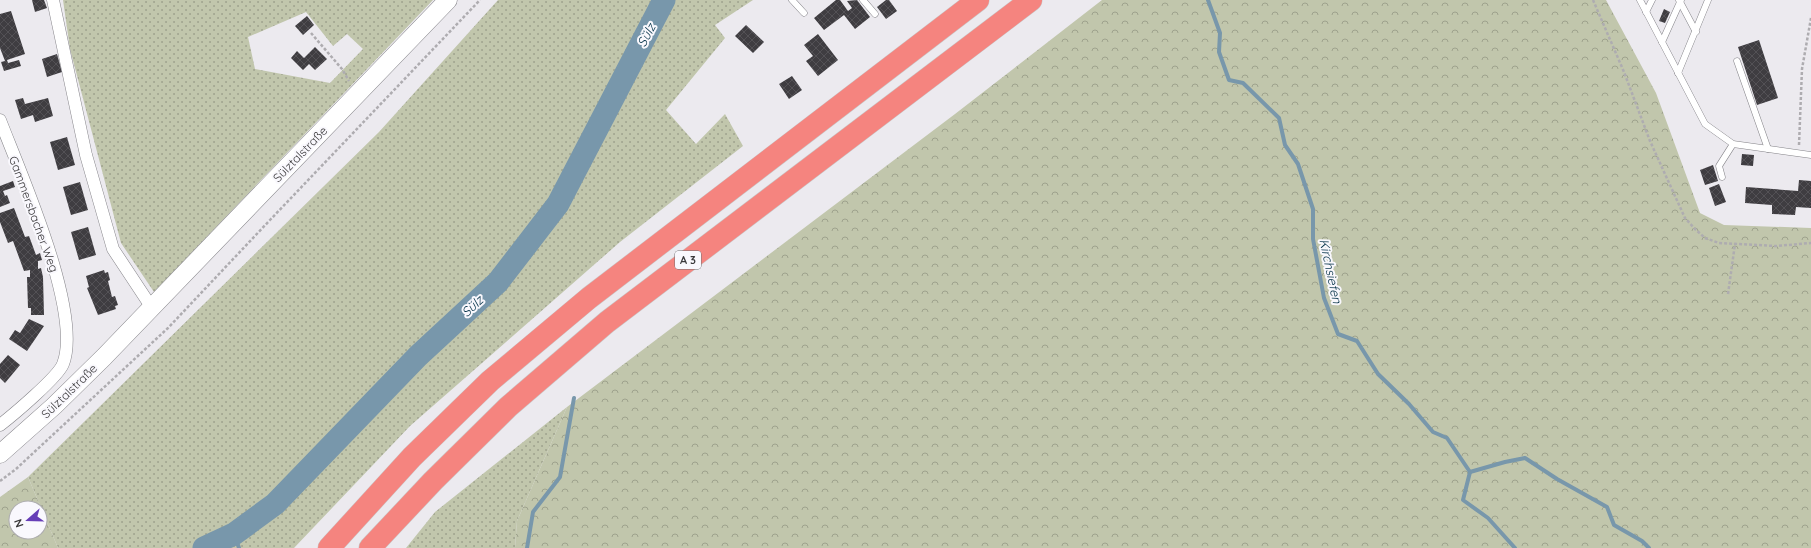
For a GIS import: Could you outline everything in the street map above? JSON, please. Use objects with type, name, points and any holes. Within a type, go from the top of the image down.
[{"type":"highway","name":"A 3","points":[[329,548],[412,457],[490,381],[607,283],[978,0]]},
{"type":"highway","name":"A 3","points":[[370,548],[433,481],[508,407],[607,322],[1031,0]]},
{"type":"main road","name":"Sülztalstraße","points":[[0,454],[54,406],[165,295],[448,0]]},
{"type":"street","points":[[54,0],[86,155],[113,249],[152,308]]},
{"type":"street","name":"Gammersbacher Weg","points":[[0,120],[51,255],[63,302],[66,324],[66,351],[63,365],[44,385],[0,425]]},
{"type":"lane","points":[[792,0],[804,13]]},
{"type":"lane","points":[[863,0],[875,14]]},
{"type":"lane","points":[[1640,0],[1706,124],[1733,144],[1811,155]]},
{"type":"lane","points":[[1646,12],[1652,0]]},
{"type":"lane","points":[[1678,73],[1708,0]]},
{"type":"lane","points":[[1662,42],[1680,1]]},
{"type":"lane","points":[[1680,1],[1696,32]]},
{"type":"lane","points":[[1737,61],[1768,149]]},
{"type":"lane","points":[[1722,177],[1718,166],[1733,144]]},
{"type":"path","points":[[0,481],[16,470],[168,328],[480,0]]},
{"type":"path","points":[[1593,0],[1624,72],[1650,141],[1685,218],[1705,238],[1719,242],[1776,246],[1811,243]]},
{"type":"path","points":[[1799,153],[1802,69],[1811,18]]},
{"type":"path","points":[[311,33],[342,69],[358,94]]},
{"type":"path","points":[[1728,294],[1735,244]]},
{"type":"green space","points":[[63,0],[433,0],[154,292],[121,243],[70,49]],"holes":[[[306,12],[333,46],[347,34],[363,49],[330,83],[255,69],[248,37]]]},
{"type":"green space","points":[[498,0],[753,0],[715,25],[725,38],[666,110],[696,144],[725,114],[743,146],[620,242],[410,426],[294,548],[58,548],[48,524],[48,500],[38,500],[28,477],[379,132]]},
{"type":"green space","points":[[1102,0],[1606,0],[1656,93],[1700,213],[1724,225],[1811,228],[1811,548],[515,548],[517,521],[567,407],[955,114]]},
{"type":"green space","points":[[567,407],[517,521],[515,548],[406,548],[435,512]]},
{"type":"green space","points":[[28,477],[38,500],[8,500],[8,540],[48,540],[48,524],[58,548],[0,548],[0,497]]},
{"type":"building","points":[[32,0],[44,0],[47,8],[35,12]]},
{"type":"building","points":[[836,0],[840,0],[848,11],[852,8],[847,1],[857,0],[870,17],[855,29],[844,15],[824,30],[814,18]]},
{"type":"building","points":[[886,0],[889,0],[897,11],[886,19],[877,7]]},
{"type":"building","points":[[1664,9],[1670,12],[1665,23],[1659,21]]},
{"type":"building","points":[[11,11],[25,54],[7,60],[8,63],[19,60],[21,66],[4,71],[1,62],[5,61],[0,48],[0,14]]},
{"type":"building","points":[[307,16],[314,25],[303,35],[295,26]]},
{"type":"building","points":[[746,25],[764,42],[753,53],[735,36]]},
{"type":"building","points":[[818,34],[838,60],[818,76],[806,61],[813,56],[804,45]]},
{"type":"building","points":[[1759,40],[1778,98],[1757,105],[1738,47]]},
{"type":"building","points":[[315,47],[327,59],[315,70],[309,64],[303,70],[291,58],[297,51],[304,58]]},
{"type":"building","points":[[57,54],[62,72],[47,77],[42,59]]},
{"type":"building","points":[[792,76],[802,90],[789,99],[779,84]]},
{"type":"building","points":[[23,98],[25,104],[48,98],[53,116],[35,122],[33,115],[21,119],[15,100]]},
{"type":"building","points":[[67,137],[75,165],[58,170],[50,142]]},
{"type":"building","points":[[1742,154],[1754,155],[1753,166],[1741,165]]},
{"type":"building","points":[[1713,165],[1718,181],[1705,185],[1700,170]]},
{"type":"building","points":[[1799,180],[1811,181],[1811,208],[1796,207],[1795,215],[1772,214],[1772,205],[1745,203],[1746,187],[1798,191]]},
{"type":"building","points":[[13,181],[15,187],[3,191],[5,196],[7,195],[10,203],[0,207],[0,186]]},
{"type":"building","points":[[80,182],[88,210],[71,215],[63,187]]},
{"type":"building","points":[[1719,184],[1726,202],[1715,206],[1709,188]]},
{"type":"building","points":[[14,208],[25,237],[29,236],[36,255],[40,253],[42,260],[38,261],[38,269],[41,268],[43,277],[44,315],[31,315],[31,308],[28,308],[27,277],[30,277],[30,270],[24,271],[13,241],[8,243],[0,222],[0,213]]},
{"type":"building","points":[[88,227],[96,255],[79,260],[71,232]]},
{"type":"building","points":[[104,270],[105,273],[108,272],[110,280],[108,281],[112,297],[115,296],[118,305],[115,306],[116,309],[98,315],[87,288],[89,287],[86,276]]},
{"type":"building","points":[[29,319],[44,326],[27,351],[9,339],[15,330],[20,333]]},
{"type":"building","points":[[8,355],[20,365],[5,383],[0,378],[0,364]]},
{"type":"waterway","name":"Sülz","points":[[204,548],[234,534],[275,504],[418,356],[498,282],[558,204],[664,0]]},
{"type":"waterway","name":"Kirchsiefen","points":[[1208,0],[1220,33],[1219,52],[1229,80],[1243,83],[1279,118],[1285,145],[1298,164],[1313,209],[1313,239],[1324,298],[1338,334],[1357,341],[1378,374],[1409,404],[1433,432],[1447,438],[1470,472],[1463,500],[1488,518],[1515,548]]},
{"type":"waterway","points":[[527,548],[533,512],[560,477],[574,398]]},
{"type":"waterway","points":[[1470,472],[1525,458],[1557,479],[1607,507],[1614,525],[1642,541],[1649,548]]},
{"type":"waterway","points":[[234,534],[239,548]]}]
